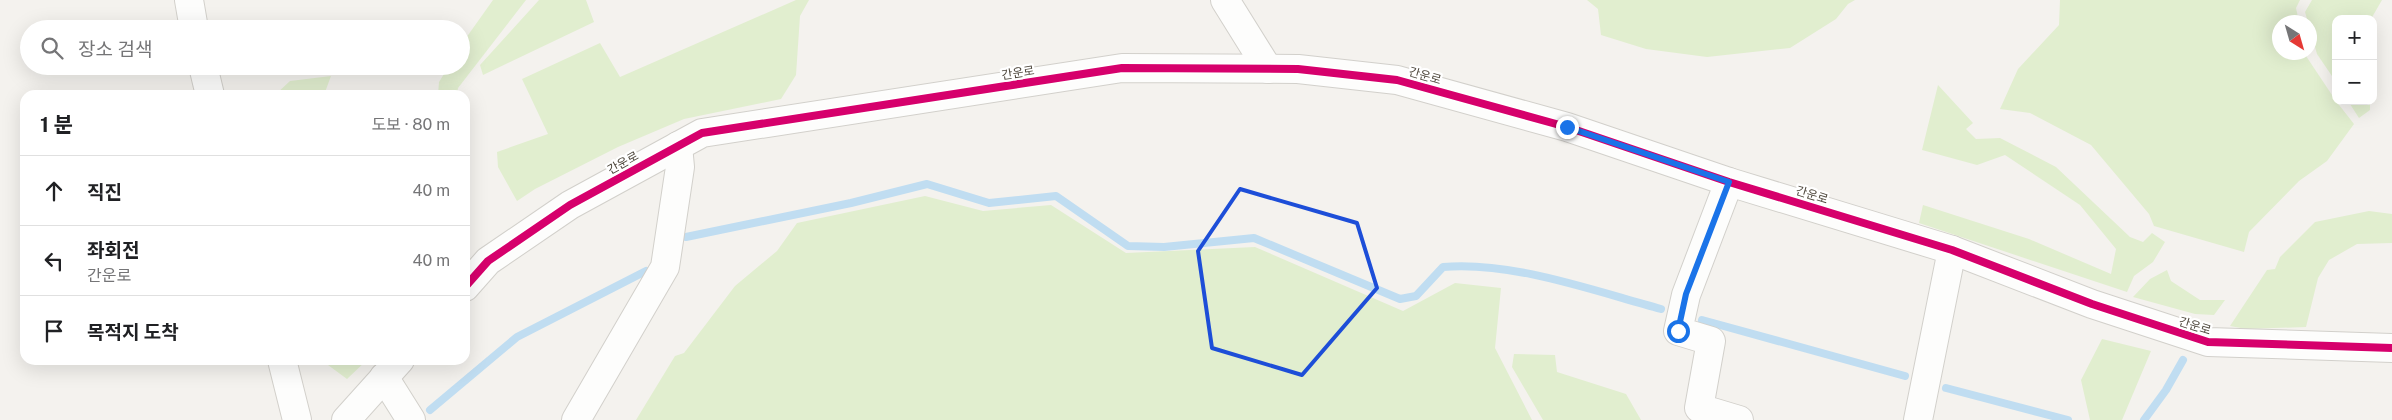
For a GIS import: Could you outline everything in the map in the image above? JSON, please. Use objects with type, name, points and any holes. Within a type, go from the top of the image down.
[{"type":"street","points":[[189,0],[192,20]]},
{"type":"street","points":[[1225,0],[1268,68]]},
{"type":"street","name":"간운로","points":[[470,281],[488,261],[570,205],[702,133],[1122,68],[1298,68],[1397,80],[1567,127],[1729,182],[1952,250],[2092,304],[2208,342],[2392,348]]},
{"type":"street","points":[[205,75],[209,90]]},
{"type":"street","points":[[576,420],[665,267],[680,167],[678,146]]},
{"type":"street","points":[[1729,182],[1686,294],[1678,331],[1711,341],[1699,408],[1739,420]]},
{"type":"street","points":[[1918,420],[1952,250]]},
{"type":"street","points":[[283,365],[297,420]]},
{"type":"street","points":[[346,420],[392,369],[411,420]]},
{"type":"highlighted area","points":[[1240,189],[1357,223],[1377,288],[1302,375],[1212,348],[1198,251]]},
{"type":"green space","points":[[493,0],[526,0],[470,72],[470,32]]},
{"type":"green space","points":[[539,0],[586,0],[594,22],[483,75],[480,65]]},
{"type":"green space","points":[[796,0],[809,0],[800,16],[796,75],[781,99],[684,119],[618,147],[535,189],[517,201],[498,167],[497,152],[548,134],[522,79],[600,43],[620,77]]},
{"type":"green space","points":[[1587,0],[1855,0],[1848,4],[1836,19],[1790,48],[1707,57],[1646,49],[1601,35],[1598,9]]},
{"type":"green space","points":[[2060,0],[2300,0],[2296,8],[2298,15],[2272,15],[2272,60],[2309,60],[2332,95],[2332,105],[2339,105],[2354,124],[2327,161],[2299,181],[2249,232],[2244,252],[2154,226],[2149,214],[2091,145],[2030,113],[2000,109],[2018,69],[2059,25]]},
{"type":"green space","points":[[2312,0],[2382,0],[2373,15],[2332,15],[2332,76],[2317,54],[2317,15],[2306,15],[2305,12]]},
{"type":"green space","points":[[443,75],[468,75],[458,90],[438,90],[439,82]]},
{"type":"green space","points":[[331,76],[326,90],[280,90],[290,81]]},
{"type":"green space","points":[[1938,85],[1973,123],[1966,129],[1976,139],[2000,138],[2056,167],[2130,237],[2143,242],[2152,233],[2165,242],[2153,262],[2134,276],[2127,292],[1919,223],[1923,205],[2029,239],[2111,274],[2116,249],[2080,205],[2005,155],[1977,165],[1922,150]]},
{"type":"green space","points":[[2351,105],[2370,105],[2370,110],[2359,118]]},
{"type":"green space","points":[[925,196],[983,211],[1051,205],[1126,253],[1255,247],[1403,311],[1455,283],[1501,288],[1495,348],[1532,420],[636,420],[675,356],[684,353],[735,286],[777,251],[797,223]]},
{"type":"green space","points":[[2369,211],[2392,214],[2392,243],[2357,244],[2329,260],[2318,278],[2306,327],[2246,329],[2230,326],[2267,270],[2275,269],[2280,257],[2315,222]]},
{"type":"green space","points":[[2167,270],[2171,281],[2200,300],[2225,300],[2214,315],[2195,314],[2133,297],[2150,279]]},
{"type":"green space","points":[[2102,339],[2151,351],[2122,420],[2090,420],[2081,380]]},
{"type":"green space","points":[[1514,354],[1555,355],[1557,372],[1626,394],[1641,420],[1543,420],[1512,367]]},
{"type":"green space","points":[[328,365],[362,365],[347,379]]},
{"type":"waterway","points":[[686,237],[851,203],[927,184],[989,203],[1056,196],[1128,246],[1164,247],[1254,238],[1400,299],[1416,296],[1443,267],[1469,266],[1497,268],[1553,279],[1661,309]]},
{"type":"waterway","points":[[430,410],[517,337],[646,271]]},
{"type":"waterway","points":[[1702,320],[1905,376]]},
{"type":"waterway","points":[[2144,420],[2166,390],[2183,360]]},
{"type":"waterway","points":[[1946,388],[2068,420]]},
{"type":"cycle path","points":[[470,281],[488,261],[570,205],[702,133],[1122,68],[1298,69],[1397,80],[1567,127],[1729,182],[1952,250],[2092,304],[2208,342],[2392,348]]},
{"type":"route","points":[[1567,127],[1729,182],[1686,294],[1678,331]]}]
